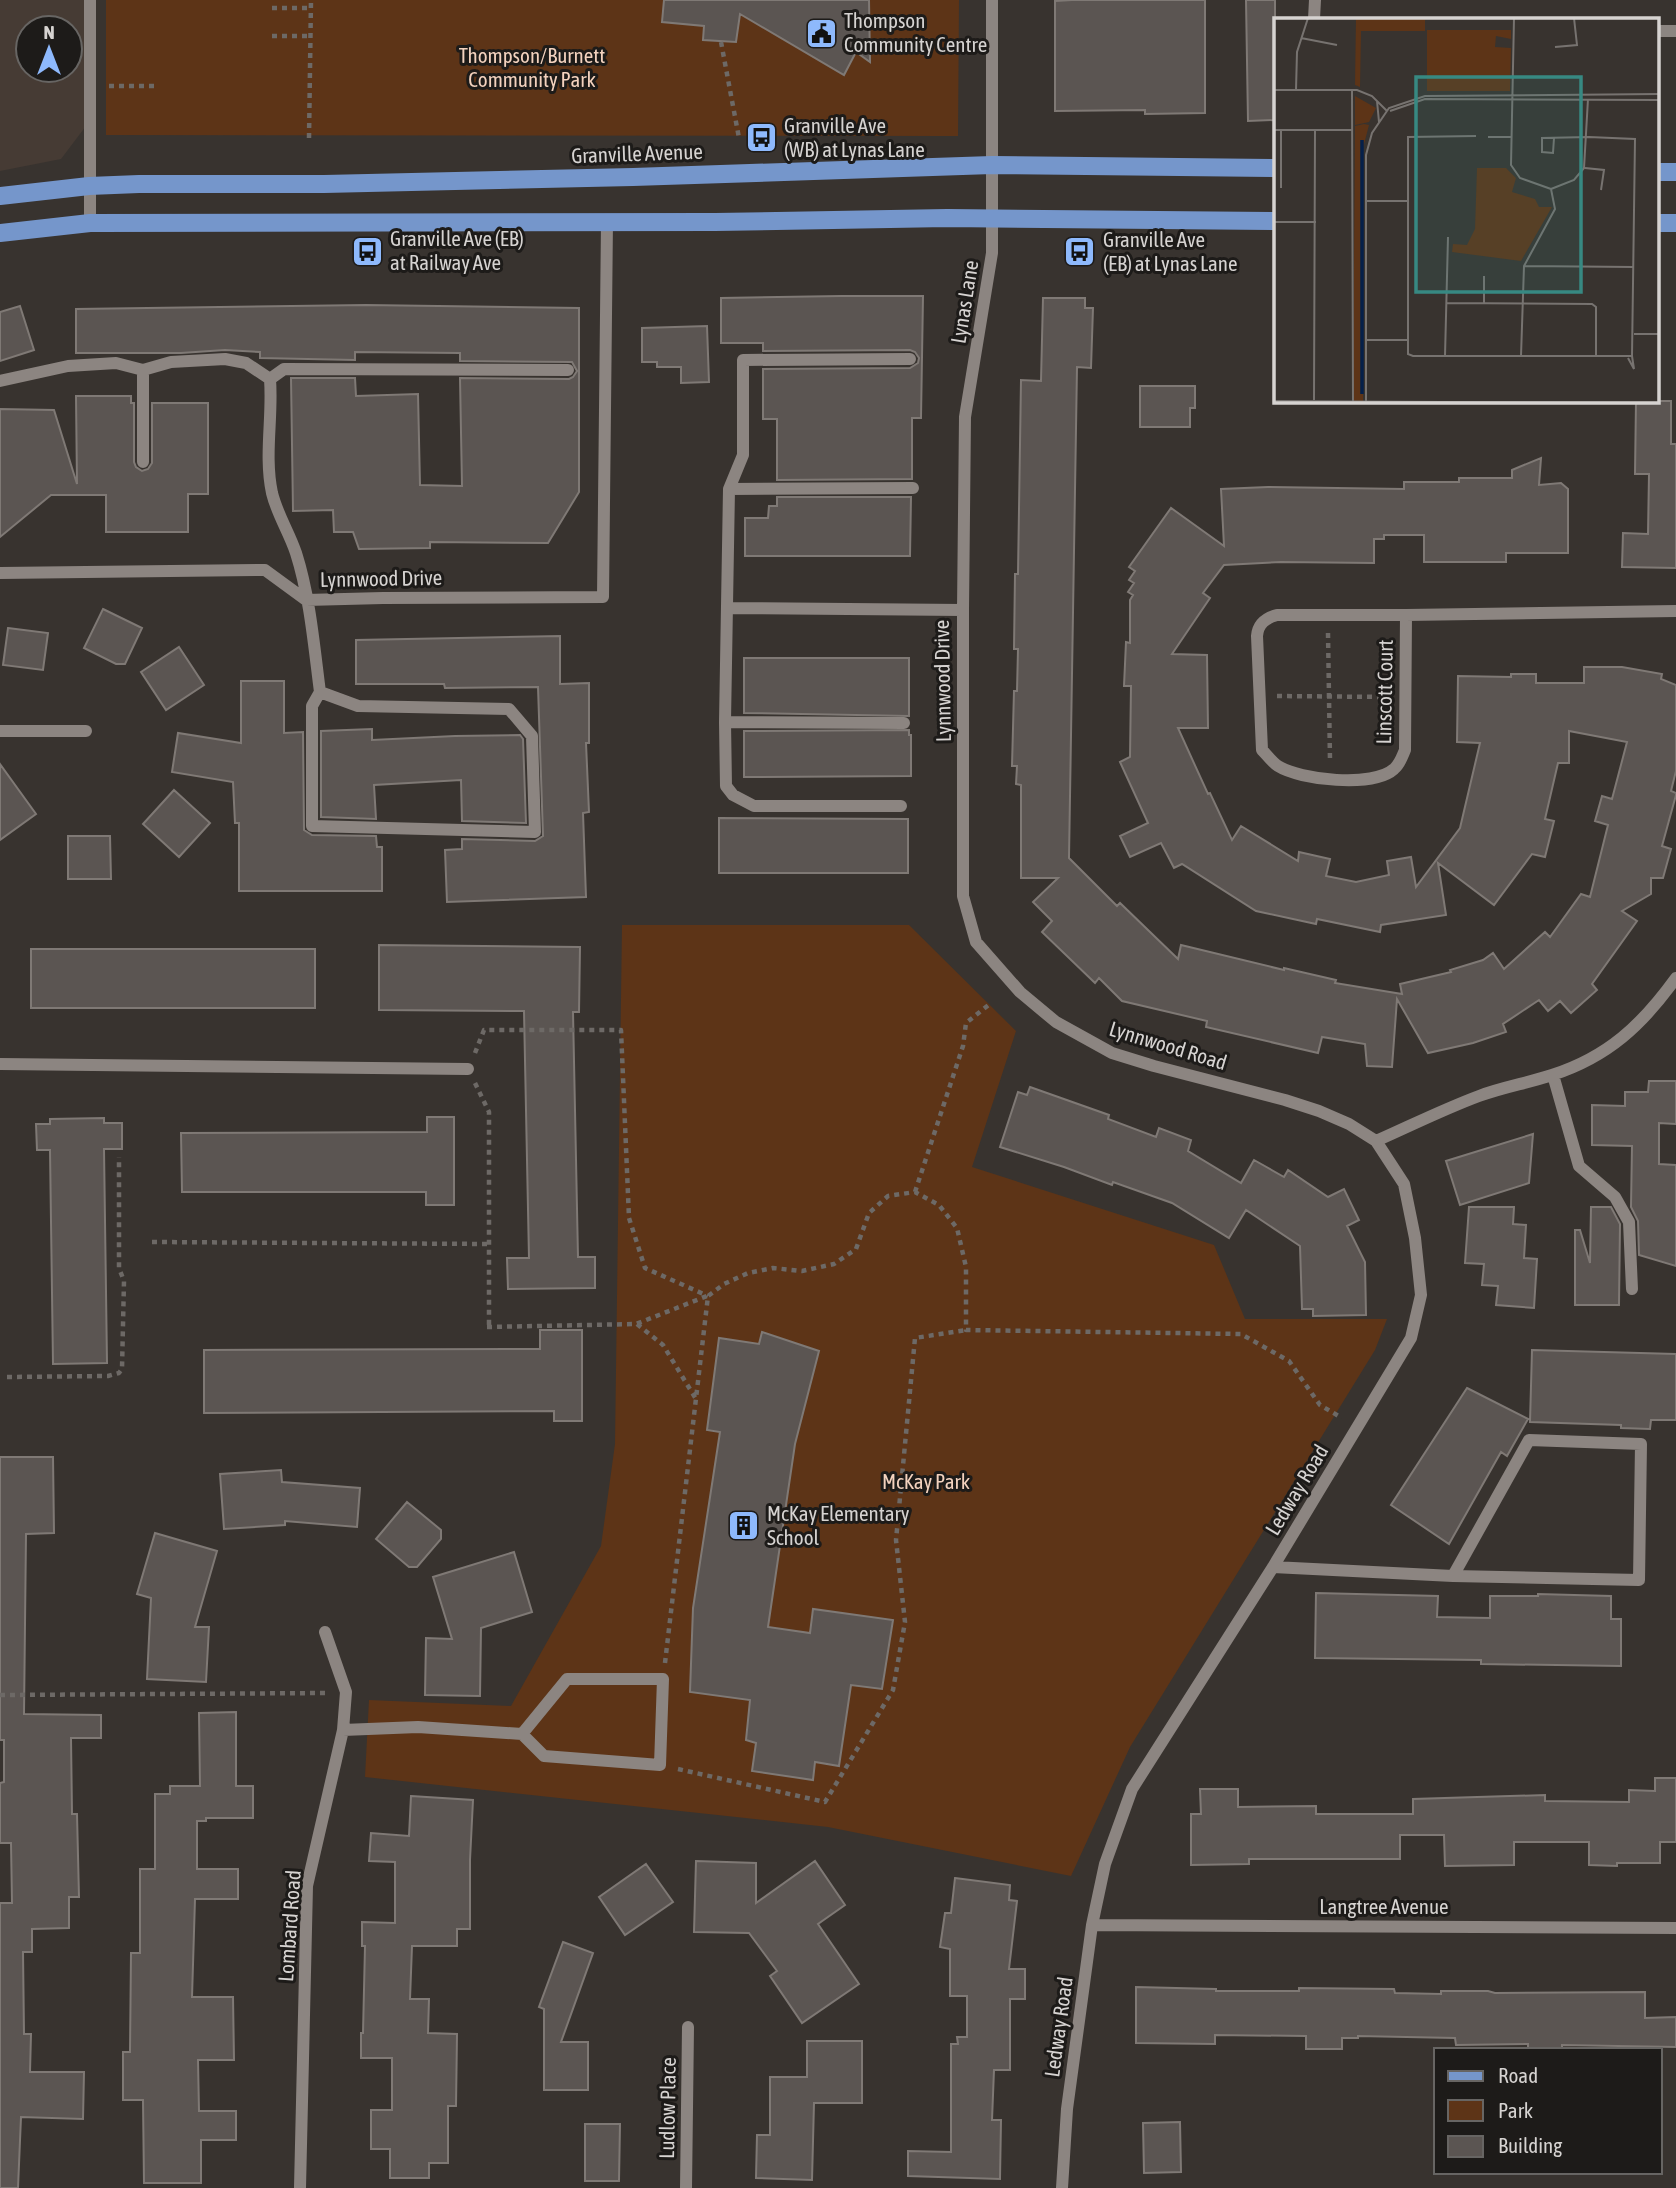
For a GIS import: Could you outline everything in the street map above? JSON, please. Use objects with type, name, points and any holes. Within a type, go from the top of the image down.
[{"type":"main road","name":"Granville Avenue","points":[[0,196],[89,186],[139,184],[324,184],[605,178],[992,165],[1274,168]]},
{"type":"main road","points":[[1658,172],[1676,172]]},
{"type":"main road","points":[[0,233],[90,223],[992,218],[1274,221]]},
{"type":"main road","points":[[1658,223],[1676,223]]},
{"type":"street","points":[[90,0],[90,223]]},
{"type":"street","name":"Lynas Lane","points":[[963,610],[965,417],[992,253],[992,0]]},
{"type":"street","points":[[1314,18],[1315,0]]},
{"type":"street","points":[[1658,31],[1676,31]]},
{"type":"street","name":"Lynnwood Drive","points":[[0,573],[265,570],[306,600],[603,597],[607,221]]},
{"type":"street","points":[[0,381],[68,366],[116,363],[143,370],[171,362],[225,359],[246,363],[270,379]]},
{"type":"street","points":[[901,806],[754,806],[733,794],[726,786],[729,489],[743,455],[743,359],[910,359]]},
{"type":"street","points":[[270,379],[284,369],[568,370]]},
{"type":"street","points":[[143,370],[143,462]]},
{"type":"street","points":[[270,379],[267,460],[272,494],[296,553],[320,692],[312,706],[313,826],[535,832],[532,736],[509,709],[358,706],[320,692]]},
{"type":"street","points":[[729,489],[913,488]]},
{"type":"street","name":"Lynnwood Drive","points":[[727,608],[963,610],[963,896],[976,942]]},
{"type":"street","name":"Linscott Court","points":[[1406,615],[1405,750],[1393,770],[1369,779],[1331,779],[1297,774],[1278,766],[1262,750],[1257,636],[1257,629],[1263,621],[1277,615],[1676,611]]},
{"type":"street","points":[[725,722],[904,723]]},
{"type":"street","points":[[0,731],[86,731]]},
{"type":"street","name":"Lynnwood Road","points":[[976,942],[1020,992],[1056,1022],[1112,1053],[1319,1111],[1349,1124],[1376,1141]]},
{"type":"street","points":[[1376,1141],[1480,1095],[1553,1075],[1609,1049],[1631,1032],[1676,978]]},
{"type":"street","points":[[0,1064],[468,1069]]},
{"type":"street","points":[[1553,1075],[1579,1166],[1615,1197],[1629,1222],[1632,1289]]},
{"type":"street","name":"Ledway Road","points":[[1062,2188],[1067,2109],[1092,1925],[1105,1864],[1132,1789],[1273,1567],[1411,1338],[1422,1294],[1415,1238],[1404,1184],[1376,1141]]},
{"type":"street","points":[[1273,1567],[1453,1576],[1639,1580],[1642,1444],[1529,1440],[1453,1576]]},
{"type":"street","name":"Lombard Road","points":[[300,2188],[307,1886],[343,1730],[346,1692],[324,1632]]},
{"type":"street","points":[[343,1730],[418,1727],[522,1734],[544,1756],[660,1765],[663,1679],[566,1679],[522,1734]]},
{"type":"street","name":"Langtree Avenue","points":[[1092,1925],[1676,1928]]},
{"type":"street","name":"Ludlow Place","points":[[686,2188],[688,2027]]},
{"type":"path","points":[[309,138],[311,0]]},
{"type":"path","points":[[272,8],[310,8]]},
{"type":"path","points":[[272,36],[310,36]]},
{"type":"path","points":[[722,42],[739,138]]},
{"type":"path","points":[[89,86],[157,86]]},
{"type":"path","points":[[368,251],[368,264]]},
{"type":"path","points":[[1328,615],[1331,779]]},
{"type":"path","points":[[1259,696],[1405,698]]},
{"type":"path","points":[[915,1192],[964,1046],[966,1023],[991,1003]]},
{"type":"path","points":[[708,1296],[645,1268],[629,1218],[621,1030],[484,1030],[468,1069],[489,1112],[487,1327],[636,1324],[708,1296],[724,1284],[748,1273],[773,1268],[802,1270],[834,1264],[856,1249],[869,1213],[888,1196],[915,1192],[939,1205],[957,1228],[966,1267],[966,1330]]},
{"type":"path","points":[[7,1377],[108,1376],[119,1373],[122,1369],[124,1281],[119,1268],[119,1157]]},
{"type":"path","points":[[152,1242],[489,1244]]},
{"type":"path","points":[[663,1679],[708,1296]]},
{"type":"path","points":[[636,1324],[663,1345],[696,1399]]},
{"type":"path","points":[[660,1765],[825,1802],[893,1690],[905,1622],[896,1540],[915,1338],[966,1330],[1241,1334],[1289,1361],[1320,1405],[1358,1427]]},
{"type":"path","points":[[0,1695],[346,1692]]},
{"type":"shaded area","points":[[0,0],[92,0],[92,118],[61,159],[0,171]]},
{"type":"green space","name":"Thompson/Burnett Community Park","points":[[106,0],[959,0],[958,136],[106,135]]},
{"type":"green space","name":"McKay Park","points":[[622,925],[909,925],[1016,1031],[972,1167],[1214,1245],[1245,1319],[1387,1319],[1375,1350],[1130,1747],[1071,1876],[828,1827],[365,1777],[369,1700],[511,1706],[601,1546],[615,1444]]},
{"type":"building","name":"Thompson Community Centre","points":[[664,0],[869,0],[870,62],[856,52],[844,75],[740,14],[736,42],[703,40],[704,26],[662,22]]},
{"type":"building","points":[[1205,0],[1205,113],[1145,114],[1145,110],[1055,111],[1055,1]]},
{"type":"building","points":[[1246,0],[1275,0],[1274,120],[1248,121]]},
{"type":"building","points":[[923,296],[921,418],[912,418],[912,479],[777,480],[777,419],[763,419],[763,369],[910,368],[918,363],[919,358],[915,352],[763,351],[763,343],[721,343],[721,298]]},
{"type":"building","points":[[1043,298],[1085,298],[1085,308],[1093,308],[1091,368],[1077,367],[1069,858],[1117,906],[1120,903],[1178,959],[1181,945],[1336,980],[1335,983],[1402,994],[1400,984],[1451,972],[1450,970],[1483,960],[1493,953],[1504,969],[1545,932],[1550,937],[1581,894],[1590,897],[1608,825],[1595,821],[1602,796],[1612,799],[1627,742],[1569,731],[1569,763],[1558,763],[1545,819],[1554,821],[1545,857],[1532,854],[1494,905],[1438,863],[1446,915],[1381,925],[1380,932],[1317,919],[1316,924],[1256,911],[1182,864],[1174,868],[1161,843],[1130,857],[1120,836],[1148,823],[1120,762],[1130,757],[1131,686],[1124,686],[1126,642],[1130,643],[1130,600],[1133,595],[1128,592],[1134,583],[1129,580],[1135,571],[1129,567],[1171,508],[1224,546],[1221,489],[1404,489],[1404,482],[1512,478],[1512,470],[1541,458],[1539,485],[1561,483],[1568,489],[1568,553],[1506,553],[1506,562],[1424,562],[1424,535],[1384,535],[1384,539],[1374,539],[1374,563],[1281,562],[1224,565],[1203,593],[1210,598],[1172,654],[1207,655],[1208,728],[1178,728],[1232,840],[1241,826],[1298,861],[1299,852],[1330,859],[1326,876],[1356,882],[1389,875],[1387,861],[1411,857],[1416,887],[1460,828],[1480,743],[1457,742],[1458,676],[1511,677],[1511,674],[1536,674],[1536,683],[1584,683],[1584,667],[1622,667],[1662,674],[1661,679],[1676,685],[1676,771],[1671,791],[1676,795],[1662,846],[1671,849],[1663,878],[1651,878],[1651,894],[1622,911],[1637,921],[1592,984],[1597,990],[1571,1013],[1560,1001],[1548,1011],[1539,1000],[1503,1024],[1506,1032],[1428,1053],[1397,999],[1392,1067],[1367,1066],[1365,1044],[1322,1037],[1318,1053],[1206,1027],[1207,1021],[1122,1001],[1099,978],[1095,983],[1042,932],[1052,921],[1033,902],[1058,878],[1021,878],[1021,785],[1016,784],[1017,766],[1012,766],[1018,649],[1014,649],[1021,380],[1041,381]]},
{"type":"building","points":[[366,305],[579,308],[579,492],[548,543],[430,542],[430,548],[359,549],[353,532],[334,532],[333,510],[293,511],[291,378],[355,378],[356,396],[418,394],[420,485],[462,486],[460,378],[569,379],[577,371],[572,362],[460,361],[460,353],[355,352],[355,360],[260,358],[260,352],[225,350],[181,353],[76,353],[76,309]]},
{"type":"building","points":[[20,306],[34,350],[0,361],[0,312]]},
{"type":"building","points":[[707,326],[709,382],[681,383],[681,367],[657,367],[657,362],[642,362],[642,328]]},
{"type":"building","points":[[1140,386],[1195,386],[1195,408],[1190,408],[1190,427],[1140,427]]},
{"type":"building","points":[[76,396],[131,396],[131,403],[134,403],[134,462],[142,471],[148,469],[152,463],[152,403],[208,403],[208,494],[188,494],[188,532],[106,532],[106,495],[51,495],[0,537],[0,409],[54,410],[77,484]]},
{"type":"building","points":[[1671,401],[1671,444],[1676,444],[1676,568],[1622,567],[1623,533],[1648,534],[1649,474],[1635,474],[1636,402]]},
{"type":"building","points":[[777,497],[911,497],[910,556],[745,556],[745,518],[768,518],[769,506],[777,506]]},
{"type":"building","points":[[103,609],[142,628],[125,664],[116,664],[84,648]]},
{"type":"building","points":[[8,628],[48,633],[43,670],[3,665]]},
{"type":"building","points":[[560,636],[560,684],[589,683],[589,743],[586,743],[589,812],[583,813],[586,897],[447,902],[445,850],[462,849],[462,839],[535,841],[543,836],[538,687],[445,688],[444,684],[356,684],[356,640]]},
{"type":"building","points":[[179,647],[204,685],[166,710],[141,672]]},
{"type":"building","points":[[744,658],[909,658],[909,716],[744,713]]},
{"type":"building","points":[[241,681],[284,681],[284,733],[303,732],[304,830],[312,835],[376,836],[377,847],[382,847],[382,891],[239,891],[239,823],[235,823],[233,782],[172,772],[178,733],[241,743]]},
{"type":"building","points":[[372,729],[372,740],[520,735],[523,739],[526,823],[462,821],[461,780],[374,785],[376,819],[321,817],[321,731]]},
{"type":"building","points":[[909,730],[911,776],[744,777],[744,731]]},
{"type":"building","points":[[0,764],[36,814],[0,840]]},
{"type":"building","points":[[174,790],[210,823],[179,857],[143,824]]},
{"type":"building","points":[[719,818],[908,819],[908,873],[719,873]]},
{"type":"building","points":[[68,836],[110,836],[111,879],[68,879]]},
{"type":"building","points":[[379,945],[580,947],[579,1012],[573,1012],[578,1257],[595,1257],[595,1288],[508,1289],[507,1258],[529,1258],[524,1011],[379,1010]]},
{"type":"building","points":[[31,949],[315,949],[315,1008],[31,1008]]},
{"type":"building","points":[[1649,1081],[1676,1081],[1676,1124],[1659,1123],[1659,1164],[1676,1165],[1676,1266],[1639,1255],[1638,1221],[1631,1207],[1632,1146],[1592,1145],[1592,1105],[1625,1106],[1625,1092],[1648,1092]]},
{"type":"building","points":[[1030,1087],[1109,1115],[1108,1119],[1156,1137],[1159,1128],[1191,1140],[1188,1151],[1241,1183],[1254,1160],[1284,1177],[1288,1170],[1328,1197],[1344,1189],[1359,1220],[1347,1226],[1365,1262],[1366,1315],[1313,1316],[1313,1309],[1302,1309],[1300,1246],[1246,1210],[1229,1238],[1172,1203],[1000,1147],[1018,1092],[1027,1095]]},
{"type":"building","points":[[427,1117],[454,1117],[454,1205],[426,1205],[426,1192],[182,1192],[181,1133],[427,1132]]},
{"type":"building","points":[[104,1118],[104,1123],[122,1123],[122,1149],[104,1149],[107,1363],[53,1364],[50,1150],[37,1150],[36,1124],[50,1124],[50,1119]]},
{"type":"building","points":[[1533,1134],[1529,1183],[1460,1205],[1446,1161]]},
{"type":"building","points":[[1469,1207],[1514,1207],[1513,1224],[1526,1225],[1524,1258],[1537,1259],[1534,1308],[1496,1305],[1498,1286],[1482,1285],[1484,1264],[1465,1263]]},
{"type":"building","points":[[1591,1207],[1611,1207],[1620,1224],[1619,1305],[1575,1305],[1575,1230],[1580,1230],[1590,1263]]},
{"type":"building","points":[[540,1330],[582,1330],[582,1421],[554,1421],[554,1411],[204,1413],[204,1350],[540,1349]]},
{"type":"building","name":"McKay Elementary School","points":[[762,1332],[819,1351],[795,1444],[768,1627],[810,1633],[813,1609],[893,1620],[882,1689],[851,1685],[839,1766],[815,1762],[813,1780],[752,1771],[756,1743],[746,1740],[750,1700],[690,1692],[693,1608],[720,1432],[707,1430],[719,1338],[759,1344]]},
{"type":"building","points":[[1532,1350],[1676,1354],[1676,1420],[1651,1420],[1650,1429],[1621,1428],[1621,1425],[1530,1422]]},
{"type":"building","points":[[1467,1388],[1528,1419],[1507,1456],[1501,1452],[1449,1544],[1391,1505]]},
{"type":"building","points":[[0,1457],[53,1457],[54,1533],[26,1534],[24,1714],[101,1715],[101,1738],[71,1738],[72,1814],[77,1814],[79,1897],[69,1897],[69,1928],[32,1929],[32,1952],[23,1952],[24,2034],[31,2034],[30,2072],[84,2072],[83,2119],[21,2117],[18,2188],[0,2188],[0,1903],[12,1903],[11,1843],[0,1843],[0,1783],[4,1782],[4,1740],[0,1740]]},
{"type":"building","points":[[281,1470],[282,1482],[360,1488],[357,1527],[285,1521],[285,1525],[224,1529],[220,1474]]},
{"type":"building","points":[[407,1502],[441,1530],[441,1539],[417,1567],[409,1567],[376,1539]]},
{"type":"building","points":[[155,1533],[217,1551],[195,1627],[209,1627],[206,1682],[147,1679],[151,1598],[137,1594]]},
{"type":"building","points":[[514,1552],[532,1612],[481,1628],[480,1696],[425,1695],[426,1638],[452,1639],[433,1577]]},
{"type":"building","points":[[1316,1593],[1438,1596],[1437,1617],[1490,1618],[1490,1596],[1611,1596],[1611,1619],[1621,1619],[1621,1666],[1481,1664],[1481,1660],[1315,1658]]},
{"type":"building","points":[[236,1712],[236,1786],[253,1786],[253,1818],[206,1818],[206,1821],[197,1821],[197,1869],[238,1869],[238,1899],[195,1899],[192,1997],[233,1997],[234,2060],[198,2060],[199,2111],[236,2111],[236,2140],[201,2140],[201,2183],[144,2183],[143,2100],[123,2100],[123,2052],[130,2052],[131,1953],[140,1953],[140,1869],[155,1869],[155,1794],[170,1794],[170,1786],[200,1786],[199,1713]]},
{"type":"building","points":[[1655,1778],[1676,1778],[1676,1842],[1660,1842],[1660,1863],[1589,1865],[1589,1842],[1514,1842],[1514,1865],[1445,1866],[1444,1835],[1400,1835],[1400,1859],[1249,1859],[1249,1864],[1191,1865],[1191,1814],[1201,1814],[1200,1789],[1238,1789],[1238,1807],[1316,1806],[1316,1814],[1413,1814],[1413,1799],[1545,1795],[1545,1801],[1629,1802],[1629,1790],[1655,1791]]},
{"type":"building","points":[[411,1796],[473,1800],[470,1929],[457,1929],[457,1946],[412,1946],[410,1999],[429,1999],[428,2033],[457,2034],[456,2106],[448,2106],[448,2163],[429,2163],[429,2178],[390,2178],[390,2149],[371,2149],[371,2110],[392,2110],[392,2058],[361,2058],[365,1946],[362,1946],[362,1922],[395,1923],[395,1862],[369,1861],[371,1833],[409,1836]]},
{"type":"building","points":[[696,1861],[756,1863],[756,1903],[815,1861],[845,1905],[818,1924],[859,1984],[802,2023],[770,1976],[777,1971],[749,1933],[694,1932]]},
{"type":"building","points":[[646,1864],[673,1902],[625,1935],[599,1897]]},
{"type":"building","points":[[955,1878],[1010,1885],[1009,1900],[1017,1901],[1009,1969],[1025,1969],[1025,1999],[1010,1999],[1010,2070],[994,2070],[992,2120],[1001,2120],[1000,2179],[908,2176],[908,2151],[951,2152],[951,2044],[958,2044],[957,2037],[967,2037],[967,1996],[950,1996],[950,1949],[940,1947],[945,1913],[951,1913]]},
{"type":"building","points":[[563,1942],[593,1953],[561,2042],[588,2042],[588,2090],[544,2090],[544,2009],[539,2007]]},
{"type":"building","points":[[1136,1987],[1216,1991],[1394,1989],[1395,1993],[1441,1994],[1441,1991],[1645,1992],[1645,2018],[1676,2017],[1676,2047],[1562,2045],[1562,2048],[1528,2048],[1528,2044],[1456,2045],[1455,2038],[1358,2036],[1342,2038],[1342,2049],[1306,2049],[1306,2036],[1215,2035],[1215,2044],[1136,2043]]},
{"type":"building","points":[[807,2041],[862,2041],[862,2103],[814,2103],[812,2180],[756,2178],[757,2135],[770,2135],[770,2077],[807,2077]]},
{"type":"building","points":[[1180,2122],[1181,2172],[1144,2173],[1143,2123]]},
{"type":"building","points":[[585,2124],[620,2124],[619,2181],[585,2181]]},
{"type":"place","name":"Thompson Community Centre","points":[[821,33]]},
{"type":"place","name":"Granville Ave (WB) at Lynas Lane","points":[[761,138]]},
{"type":"place","name":"Granville Ave (EB) at Railway Ave","points":[[367,251]]},
{"type":"place","name":"Granville Ave (EB) at Lynas Lane","points":[[1080,252]]},
{"type":"place","name":"McKay Elementary School","points":[[744,1526]]}]
